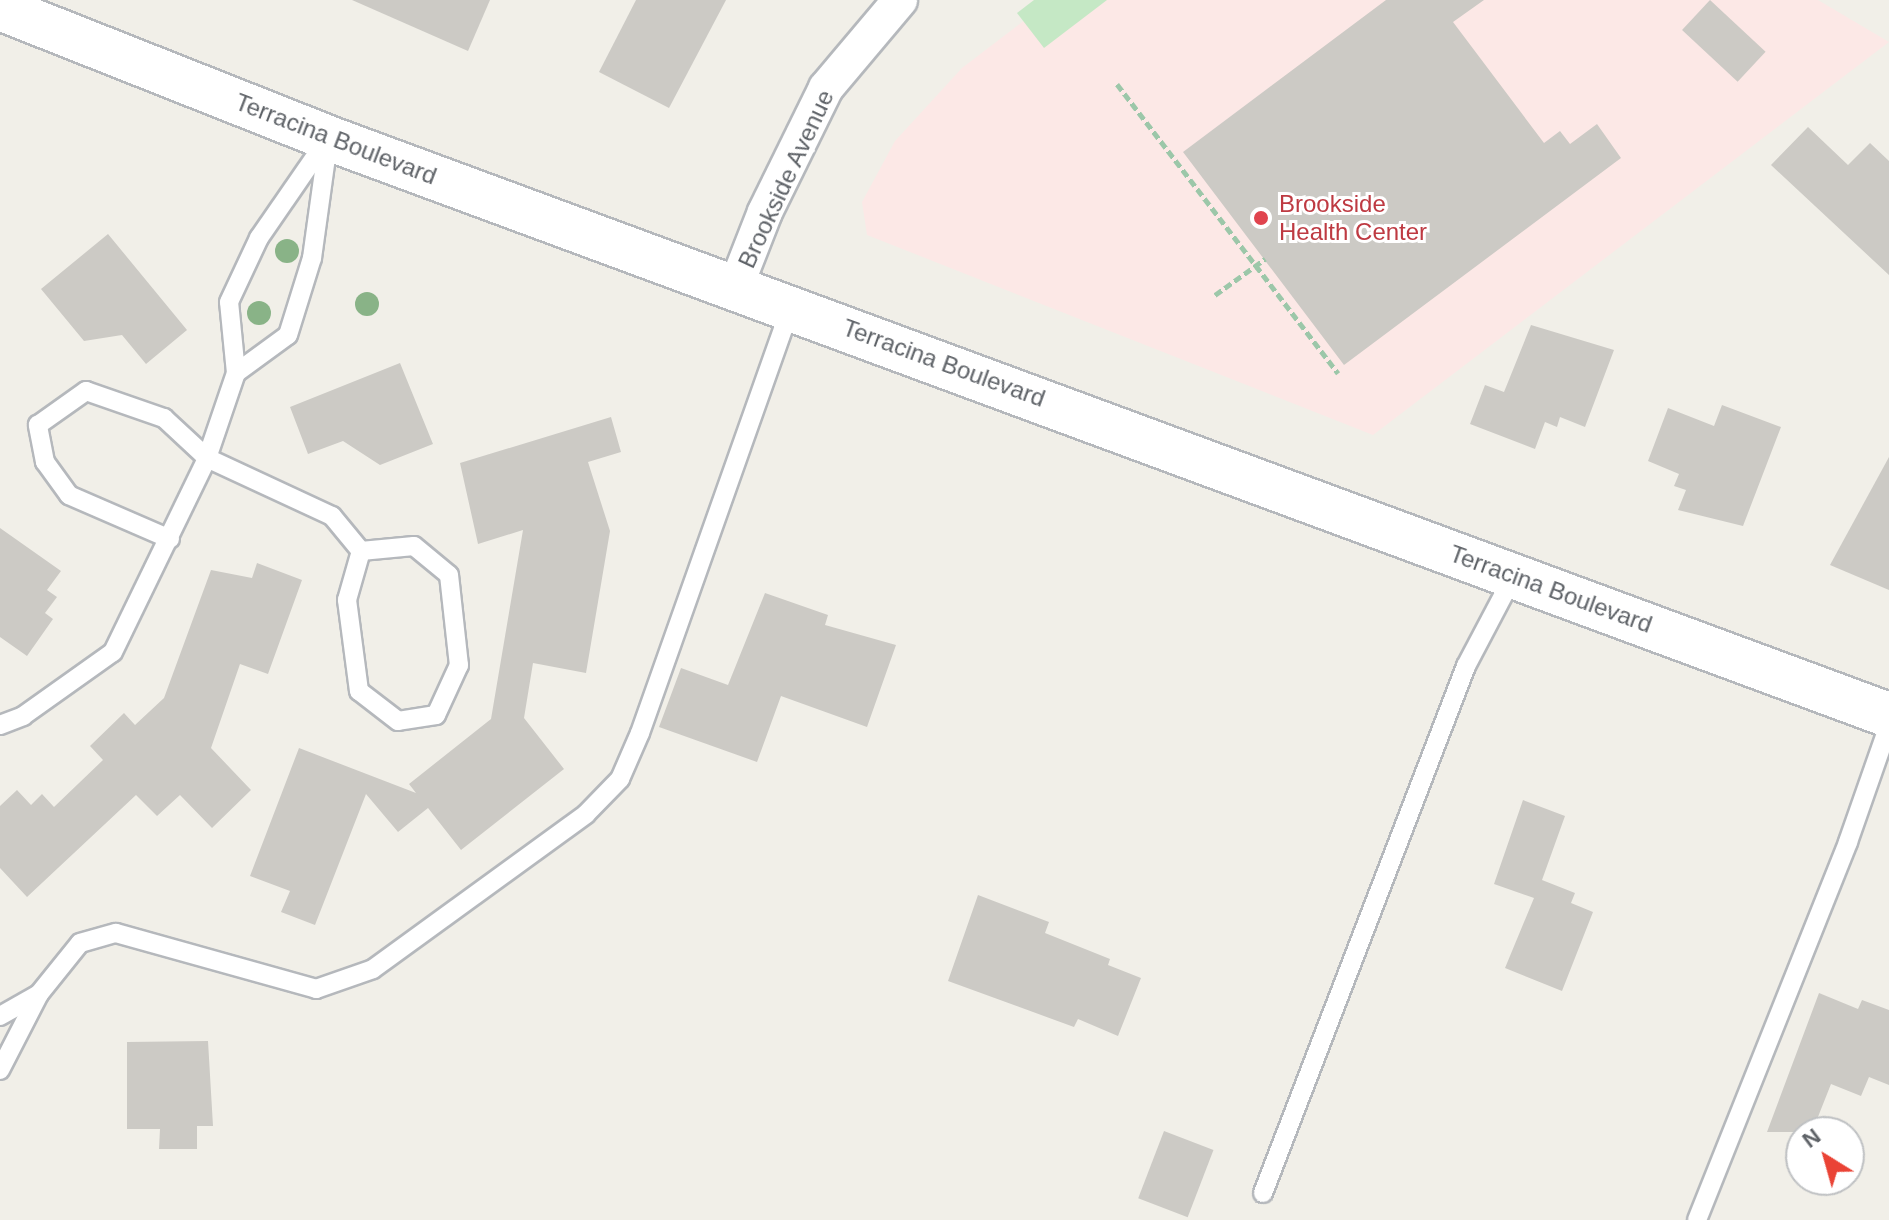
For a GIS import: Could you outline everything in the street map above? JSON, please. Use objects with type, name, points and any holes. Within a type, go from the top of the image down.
[{"type":"main road","name":"Terracina Boulevard","points":[[0,8],[328,138],[791,306],[1889,715]]},
{"type":"street","name":"Brookside Avenue","points":[[736,286],[765,212],[826,88],[900,0]]},
{"type":"lane","points":[[236,373],[288,335],[312,258],[328,138]]},
{"type":"lane","points":[[0,725],[23,716],[113,652],[207,458],[236,373],[229,302],[259,238],[328,138]]},
{"type":"lane","points":[[0,1070],[39,994],[80,943],[116,933],[316,989],[373,969],[586,814],[620,779],[640,733],[791,306]]},
{"type":"lane","points":[[170,539],[69,495],[45,462],[38,425],[86,391],[164,418],[207,458],[332,516],[361,551]]},
{"type":"lane","points":[[414,546],[449,575],[459,665],[436,715],[398,721],[359,691],[347,600],[361,551],[414,546]]},
{"type":"lane","points":[[1263,1193],[1466,666],[1514,575]]},
{"type":"lane","points":[[1697,1220],[1848,842],[1889,725]]},
{"type":"lane","points":[[0,1016],[39,994]]},
{"type":"path","points":[[1117,84],[1338,373]]},
{"type":"path","points":[[1215,295],[1265,259]]},
{"type":"shaded area","name":"Brookside Health Center","points":[[1051,0],[1818,0],[1889,42],[1373,435],[867,235],[862,202],[895,141],[962,68]]},
{"type":"green space","points":[[1034,0],[1107,0],[1044,48],[1017,13]]},
{"type":"building","points":[[352,0],[490,0],[468,51]]},
{"type":"building","points":[[636,0],[726,0],[669,108],[599,72]]},
{"type":"building","points":[[1386,0],[1484,0],[1453,22],[1544,143],[1560,131],[1570,144],[1597,124],[1621,158],[1344,365],[1183,152]]},
{"type":"building","points":[[1710,0],[1766,52],[1738,82],[1682,30]]},
{"type":"building","points":[[1808,127],[1848,165],[1870,143],[1889,161],[1889,275],[1771,165]]},
{"type":"building","points":[[108,234],[187,330],[146,364],[122,335],[84,341],[41,289]]},
{"type":"building","points":[[1531,325],[1614,350],[1585,427],[1560,417],[1557,427],[1545,422],[1535,449],[1470,424],[1485,385],[1504,392]]},
{"type":"building","points":[[400,363],[433,444],[380,465],[343,441],[308,454],[290,407]]},
{"type":"building","points":[[1722,405],[1781,427],[1743,526],[1678,510],[1686,490],[1674,486],[1679,474],[1648,461],[1668,408],[1714,426]]},
{"type":"building","points":[[611,417],[621,452],[588,462],[610,531],[586,673],[533,663],[524,718],[564,769],[461,850],[428,808],[398,832],[366,794],[315,925],[281,912],[290,891],[250,876],[299,748],[416,793],[409,784],[491,719],[523,530],[478,544],[460,463]]},
{"type":"building","points":[[1889,457],[1889,590],[1830,565]]},
{"type":"building","points":[[0,528],[61,571],[47,590],[57,597],[45,613],[53,619],[27,656],[0,637]]},
{"type":"building","points":[[257,563],[302,580],[268,674],[240,664],[211,748],[251,790],[212,828],[180,795],[157,816],[136,795],[27,897],[0,868],[0,806],[17,790],[31,805],[42,794],[54,807],[103,760],[90,746],[124,713],[135,725],[164,698],[211,570],[252,578]]},
{"type":"building","points":[[765,593],[828,615],[825,625],[896,645],[867,727],[781,696],[757,762],[659,727],[681,668],[728,685]]},
{"type":"building","points":[[1523,800],[1565,816],[1542,880],[1575,893],[1571,903],[1593,912],[1562,991],[1505,968],[1534,898],[1494,884]]},
{"type":"building","points":[[978,895],[1049,922],[1045,933],[1110,959],[1108,965],[1141,978],[1118,1036],[1078,1019],[1074,1027],[948,981]]},
{"type":"building","points":[[1819,993],[1858,1009],[1862,1000],[1889,1010],[1889,1085],[1869,1077],[1861,1096],[1831,1084],[1818,1116],[1785,1116],[1785,1132],[1767,1132]]},
{"type":"building","points":[[208,1041],[213,1126],[197,1126],[197,1149],[159,1149],[160,1129],[127,1129],[127,1042]]},
{"type":"building","points":[[1164,1131],[1213,1150],[1188,1217],[1138,1198]]},
{"type":"place","name":"Brookside Health Center","points":[[1261,218]]}]
